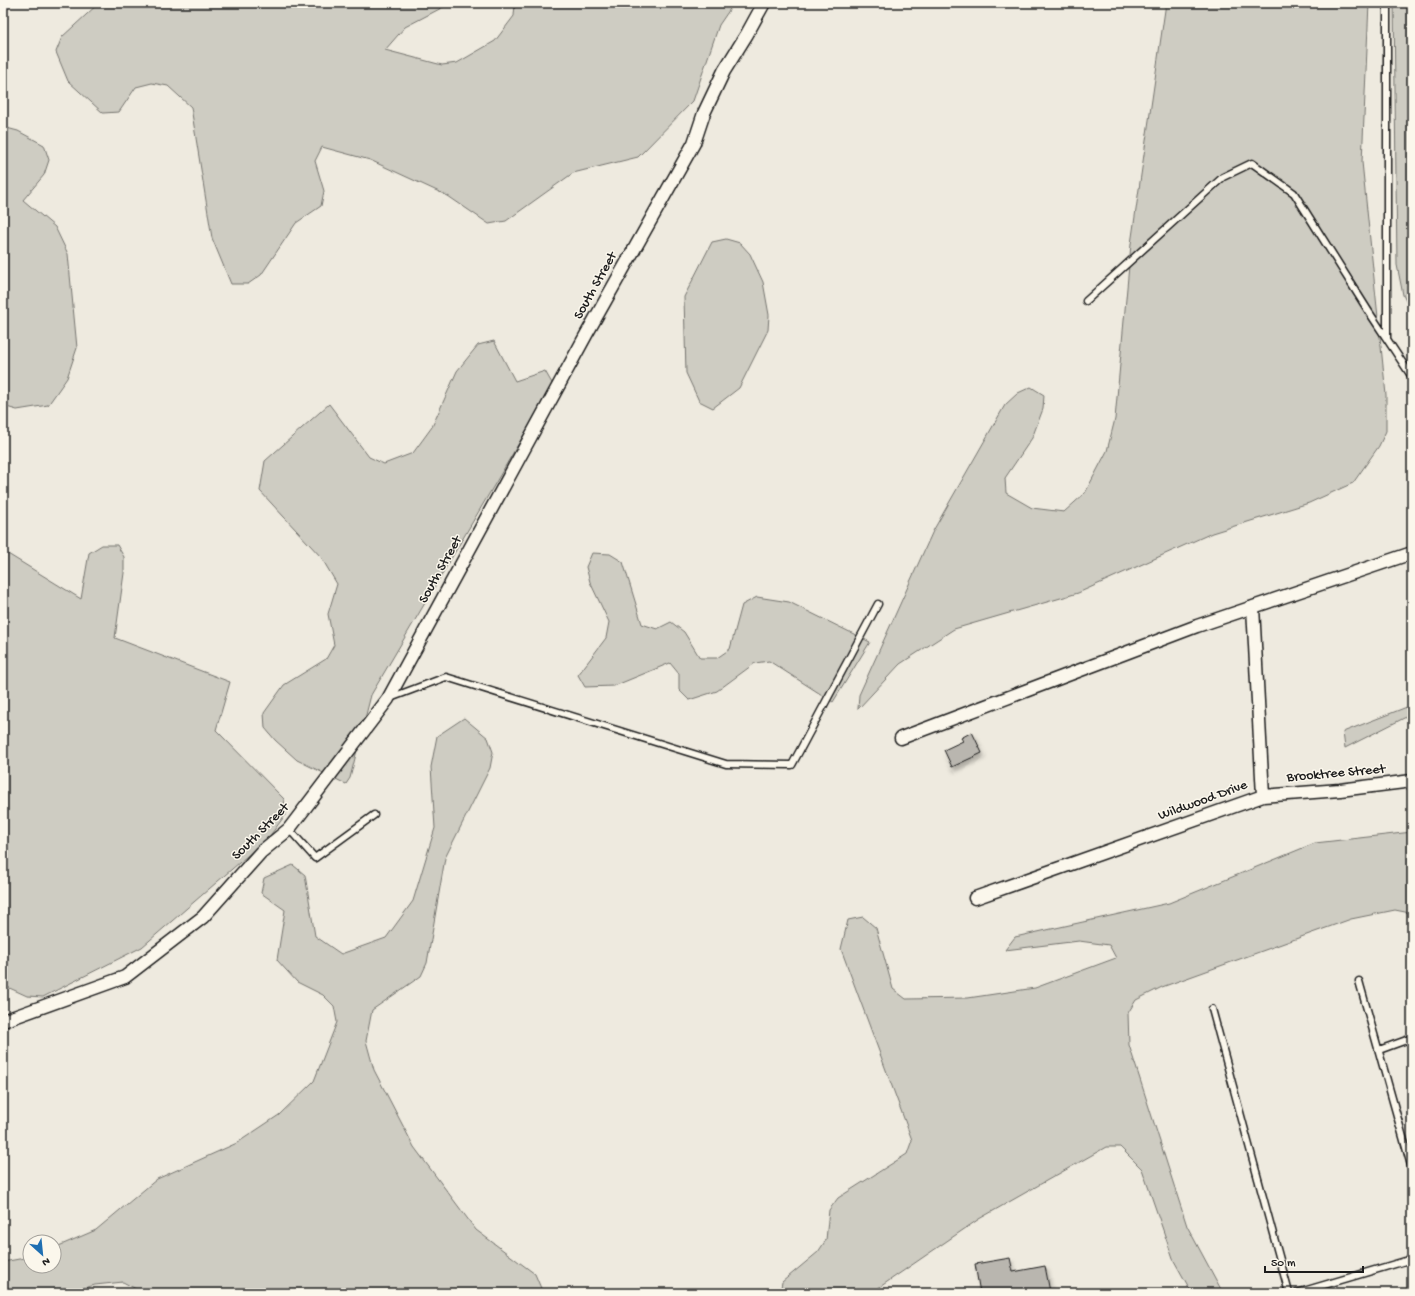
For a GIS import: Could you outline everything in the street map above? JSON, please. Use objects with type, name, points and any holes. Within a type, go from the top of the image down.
[{"type":"street","name":"South Street","points":[[3,1021],[125,977],[203,917],[261,852],[290,829],[388,699],[582,342],[694,143],[704,112],[724,71],[764,3]]},
{"type":"street","points":[[901,738],[1197,626],[1412,553]]},
{"type":"street","name":"Wildwood Drive","points":[[975,898],[1263,796],[1253,607]]},
{"type":"street","name":"Brooktree Street","points":[[1263,796],[1340,790],[1412,781]]},
{"type":"lane","points":[[1387,3],[1387,339]]},
{"type":"lane","points":[[1086,301],[1223,177],[1252,163],[1294,193],[1412,377]]},
{"type":"lane","points":[[388,699],[446,678],[726,764],[792,765],[878,604]]},
{"type":"lane","points":[[290,829],[315,858],[374,815]]},
{"type":"lane","points":[[1359,981],[1412,1169]]},
{"type":"lane","points":[[1212,1009],[1289,1293]]},
{"type":"lane","points":[[1379,1050],[1412,1038]]},
{"type":"lane","points":[[1297,1293],[1412,1259]]},
{"type":"shaded area","points":[[99,3],[447,3],[449,4],[405,27],[385,50],[442,65],[457,63],[495,41],[514,16],[515,3],[734,3],[719,25],[693,101],[638,157],[573,173],[506,221],[489,224],[448,196],[370,160],[322,147],[315,161],[324,191],[321,206],[296,223],[261,275],[248,284],[231,284],[212,238],[191,107],[168,86],[152,83],[136,87],[119,112],[103,113],[68,81],[56,52],[62,37]]},
{"type":"shaded area","points":[[1166,3],[1369,3],[1362,162],[1386,395],[1386,431],[1379,446],[1353,483],[1309,503],[1212,533],[1078,593],[954,629],[900,664],[858,709],[859,695],[933,531],[1005,405],[1018,393],[1031,387],[1044,395],[1043,409],[1032,438],[1005,478],[1006,493],[1032,508],[1064,512],[1085,493],[1107,451],[1115,419],[1131,244]]},
{"type":"shaded area","points":[[1394,3],[1412,3],[1412,313],[1403,295],[1397,265]]},
{"type":"shaded area","points":[[3,127],[18,131],[44,145],[49,160],[44,175],[23,200],[55,227],[68,254],[77,348],[67,378],[48,405],[17,410],[3,406]]},
{"type":"shaded area","points":[[726,239],[740,243],[750,254],[763,282],[769,315],[768,330],[739,388],[713,408],[699,401],[686,373],[684,297],[712,242]]},
{"type":"shaded area","points":[[494,341],[515,381],[545,371],[553,385],[371,695],[350,778],[346,784],[297,760],[275,740],[265,728],[264,713],[284,685],[326,659],[334,645],[328,614],[337,584],[321,557],[260,491],[265,461],[329,404],[369,457],[384,464],[413,453],[432,427],[457,371],[478,345]]},
{"type":"shaded area","points":[[102,545],[117,545],[124,557],[124,573],[115,638],[230,682],[216,730],[284,799],[286,814],[269,837],[142,947],[43,997],[27,996],[3,985],[3,551],[81,599],[89,553]]},
{"type":"shaded area","points":[[592,553],[610,554],[623,562],[642,624],[657,629],[671,622],[684,632],[700,658],[717,658],[730,649],[742,605],[757,597],[789,602],[870,642],[833,702],[769,661],[755,663],[717,691],[689,700],[679,690],[679,674],[670,663],[614,686],[585,687],[578,675],[606,638],[609,622],[590,582],[586,567]]},
{"type":"shaded area","points":[[1412,705],[1412,714],[1345,748],[1343,732]]},
{"type":"shaded area","points":[[464,718],[488,738],[493,752],[490,768],[445,858],[427,963],[421,976],[372,1010],[366,1041],[374,1070],[414,1147],[476,1230],[535,1274],[543,1293],[141,1293],[123,1282],[95,1285],[67,1293],[3,1293],[3,1262],[22,1258],[22,1274],[62,1274],[62,1245],[96,1230],[157,1179],[237,1143],[279,1115],[314,1081],[337,1022],[334,1006],[323,995],[297,982],[277,960],[285,910],[261,893],[264,878],[293,865],[305,875],[315,936],[341,954],[386,938],[413,901],[435,828],[431,767],[437,736]]},
{"type":"shaded area","points":[[1412,832],[1412,915],[1410,913],[1395,910],[1351,919],[1162,987],[1136,1000],[1128,1013],[1129,1045],[1187,1226],[1223,1293],[1192,1293],[1173,1259],[1142,1169],[1120,1147],[1106,1147],[979,1219],[871,1293],[780,1293],[782,1282],[818,1252],[826,1240],[829,1210],[838,1198],[907,1154],[912,1140],[841,949],[848,920],[863,917],[876,928],[893,989],[906,999],[968,998],[1035,988],[1116,958],[1109,945],[1079,941],[1005,950],[1015,937],[1169,903],[1315,843]]},
{"type":"building","points":[[972,732],[982,753],[952,767],[944,750],[963,741],[961,738]]},
{"type":"building","points":[[1010,1258],[1013,1272],[1045,1266],[1050,1292],[980,1293],[975,1264]]}]
